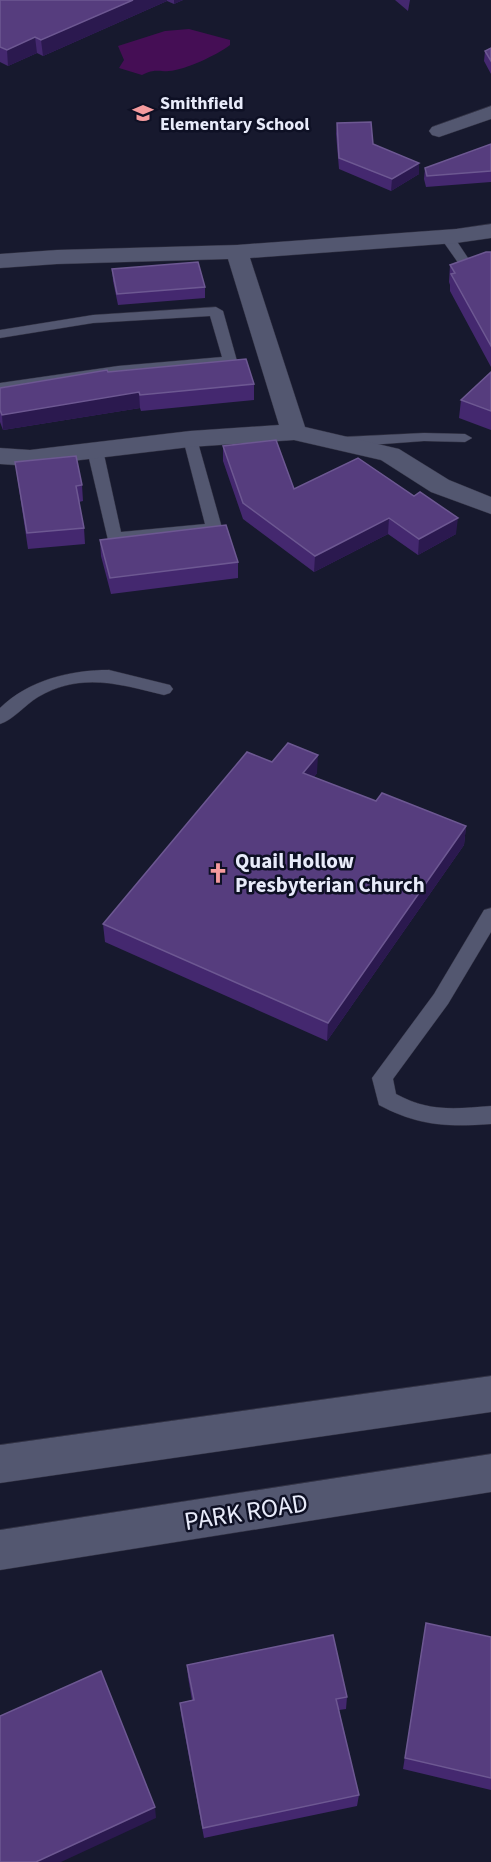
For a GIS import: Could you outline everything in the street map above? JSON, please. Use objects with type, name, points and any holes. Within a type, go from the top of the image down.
[{"type":"street","points":[[439,131],[491,112]]},
{"type":"street","points":[[0,261],[57,257],[237,252],[447,237],[491,231]]},
{"type":"street","points":[[237,252],[294,432]]},
{"type":"street","points":[[0,456],[30,458],[190,439],[294,432],[390,454],[440,486],[491,506]]},
{"type":"street","points":[[0,1464],[491,1394]]},
{"type":"street","name":"PARK ROAD","points":[[0,1550],[491,1473]]},
{"type":"lane","points":[[447,237],[464,261],[485,265]]},
{"type":"lane","points":[[0,334],[93,319],[216,311],[230,361],[118,370],[0,387]]},
{"type":"lane","points":[[343,442],[424,437],[465,438]]},
{"type":"lane","points":[[94,450],[114,537],[214,528],[190,439]]},
{"type":"lane","points":[[0,717],[28,694],[67,679],[110,676],[164,689]]},
{"type":"lane","points":[[491,915],[441,999],[382,1078],[386,1099],[407,1111],[433,1118],[491,1115]]},
{"type":"shaded area","points":[[189,29],[230,40],[230,45],[201,61],[176,70],[153,71],[142,75],[119,68],[124,60],[118,46],[165,31]]},
{"type":"building","points":[[0,0],[133,0],[41,40],[35,37],[7,50],[0,47]]},
{"type":"building","points":[[491,48],[491,61],[485,51]]},
{"type":"building","points":[[371,122],[373,144],[419,163],[392,179],[339,158],[337,123]]},
{"type":"building","points":[[491,144],[491,171],[427,176],[425,168]]},
{"type":"building","points":[[491,252],[491,346],[451,274],[455,273],[450,265]]},
{"type":"building","points":[[198,262],[205,287],[117,294],[112,269]]},
{"type":"building","points":[[246,359],[254,384],[140,395],[139,392],[2,415],[0,410],[0,388],[107,370],[108,372]]},
{"type":"building","points":[[491,372],[491,411],[461,400]]},
{"type":"building","points":[[276,440],[294,489],[358,458],[414,496],[420,492],[458,518],[419,539],[389,518],[315,556],[243,503],[223,446]]},
{"type":"building","points":[[76,456],[82,485],[76,486],[84,528],[27,533],[15,462]]},
{"type":"building","points":[[226,525],[238,562],[110,578],[100,540]]},
{"type":"building","name":"Quail Hollow Presbyterian Church","points":[[288,743],[318,755],[303,773],[376,801],[382,793],[466,826],[328,1023],[103,924],[247,752],[272,762]]},
{"type":"building","points":[[426,1623],[491,1637],[491,1778],[405,1758]]},
{"type":"building","points":[[333,1635],[347,1697],[336,1699],[359,1795],[203,1828],[180,1703],[194,1700],[187,1665]]},
{"type":"building","points":[[101,1671],[155,1807],[36,1862],[0,1862],[0,1716]]},
{"type":"place","name":"Smithfield Elementary School","points":[[143,113]]},
{"type":"place","name":"Quail Hollow Presbyterian Church","points":[[218,873]]}]
